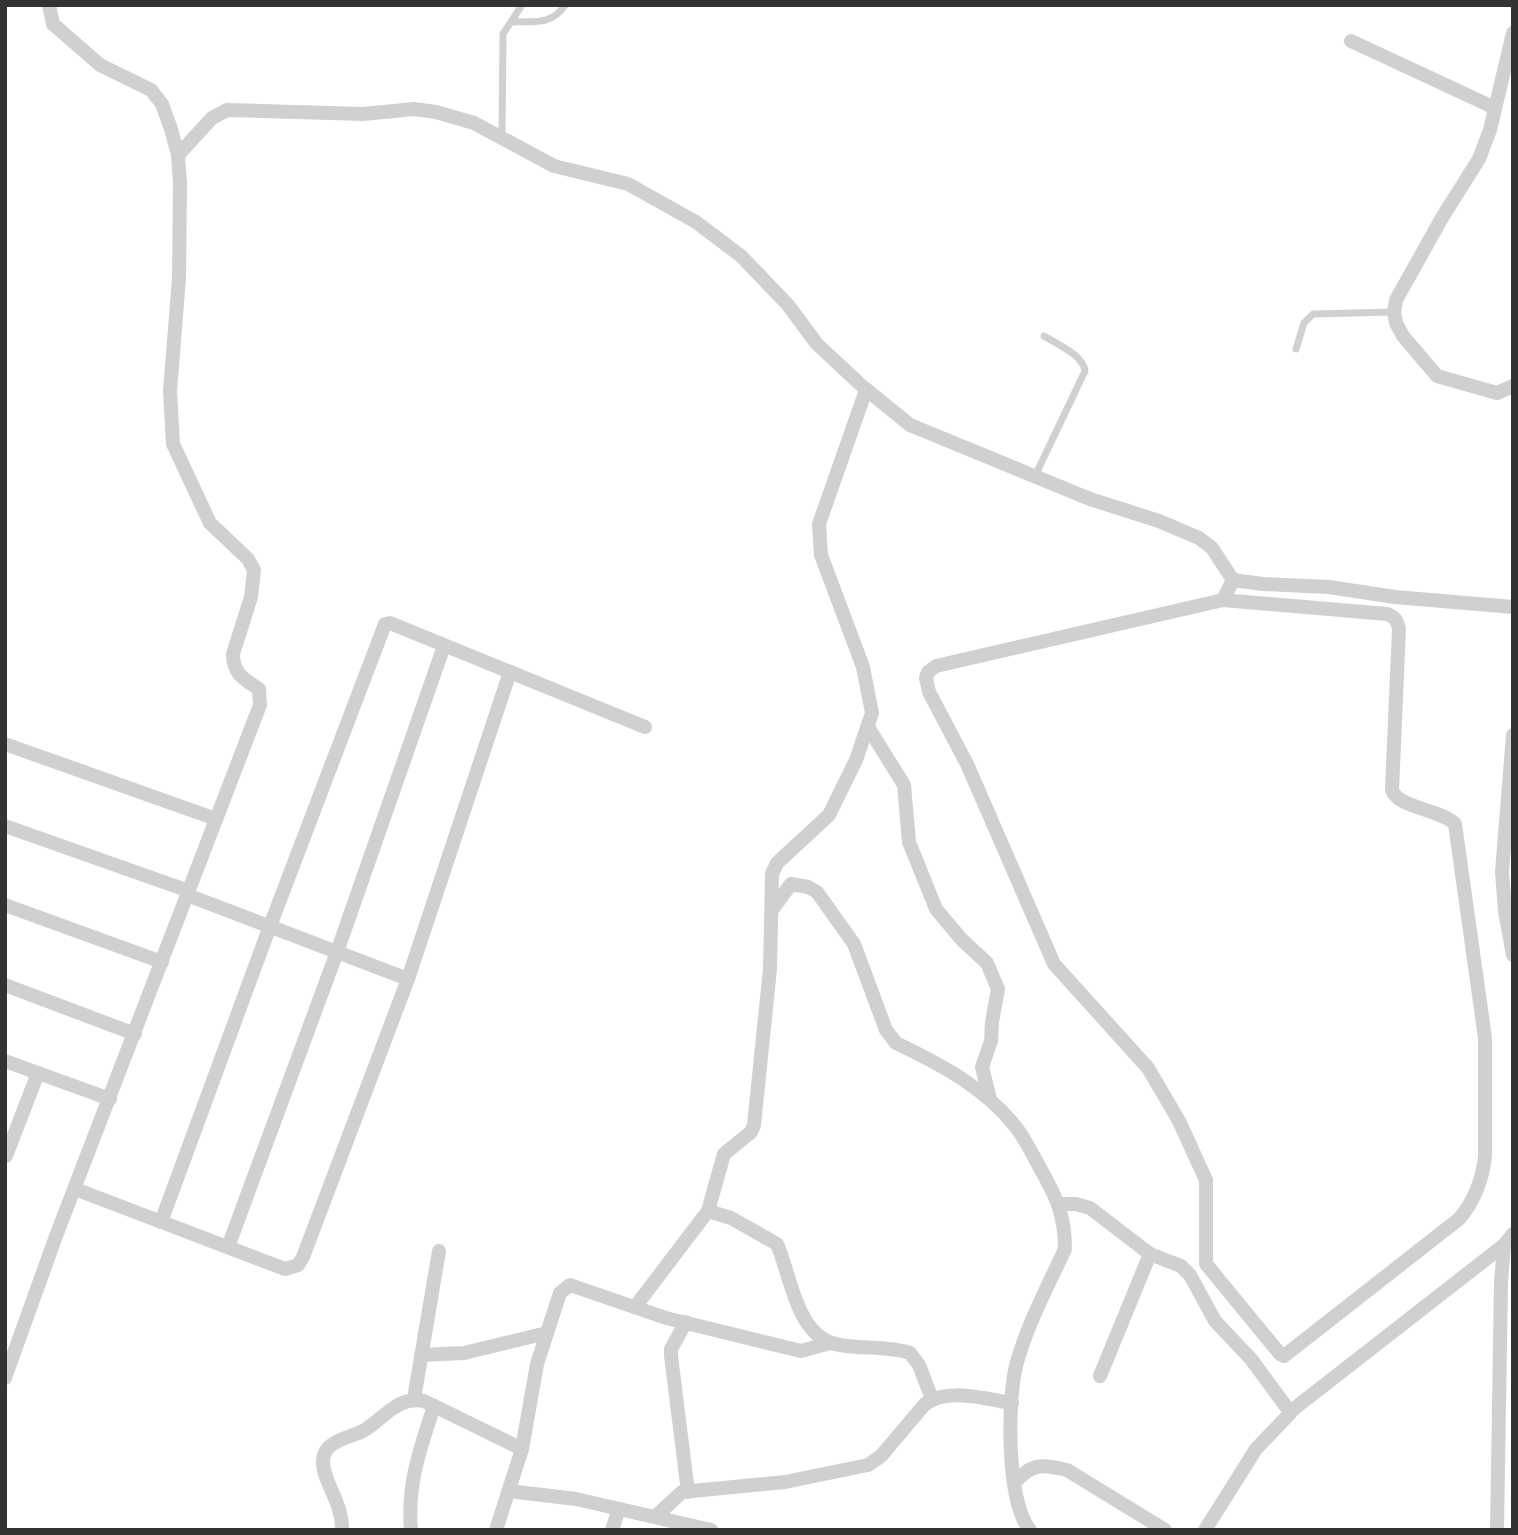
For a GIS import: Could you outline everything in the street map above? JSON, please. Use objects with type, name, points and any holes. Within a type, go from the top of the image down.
[{"type":"street","points":[[5,1378],[260,705],[260,689],[237,675],[233,663],[233,654],[251,597],[254,570],[248,559],[210,523],[173,444],[170,391],[179,278],[178,155],[162,104],[151,90],[100,65],[53,24],[49,5]]},
{"type":"street","points":[[1513,33],[1495,108],[1479,159],[1443,216],[1396,300],[1394,313],[1396,323],[1404,336],[1437,376],[1497,393],[1513,386]]},
{"type":"street","points":[[1351,41],[1495,108]]},
{"type":"street","points":[[178,155],[212,118],[227,110],[363,114],[414,109],[474,123],[554,166],[628,184],[696,222],[741,256],[788,305],[817,344],[866,390],[910,425],[1090,499],[1158,521],[1199,538],[1212,548],[1233,580],[1329,587],[1395,597],[1513,607]]},
{"type":"street","points":[[635,1307],[708,1210],[721,1159],[751,1132],[754,1125],[770,970],[774,867],[829,815],[856,760],[868,727],[872,709],[865,675],[821,555],[818,524],[866,390]]},
{"type":"street","points":[[1223,600],[1233,580]]},
{"type":"street","points":[[1223,600],[1387,614],[1397,621],[1399,629],[1392,790],[1399,800],[1450,819],[1457,831],[1466,918],[1485,1046],[1485,1156],[1483,1171],[1472,1201],[1459,1219],[1284,1356],[1206,1264],[1206,1180],[1179,1121],[1152,1073],[1054,964],[967,764],[929,692],[926,678],[928,672],[936,666],[1223,600]]},
{"type":"street","points":[[161,1222],[382,628],[390,623],[645,727]]},
{"type":"street","points":[[228,1247],[337,952],[444,646]]},
{"type":"street","points":[[75,1189],[285,1269],[298,1265],[408,979],[510,672]]},
{"type":"street","points":[[868,727],[904,785],[909,842],[936,909],[962,940],[987,963],[998,989],[990,1046],[982,1067],[990,1099]]},
{"type":"street","points":[[1513,735],[1502,872],[1505,911],[1513,955]]},
{"type":"street","points":[[5,744],[216,819]]},
{"type":"street","points":[[5,826],[188,893],[408,979]]},
{"type":"street","points":[[772,910],[791,884],[808,887],[817,892],[854,944],[891,1038],[945,1067],[990,1099],[1016,1127],[1060,1204],[1065,1249],[1016,1364],[1012,1403],[1010,1450],[1014,1483],[1022,1515],[1030,1530]]},
{"type":"street","points":[[5,905],[162,962]]},
{"type":"street","points":[[5,985],[135,1034]]},
{"type":"street","points":[[5,1061],[110,1099]]},
{"type":"street","points":[[6,1156],[38,1073]]},
{"type":"street","points":[[1060,1204],[1076,1204],[1090,1208],[1150,1254],[1181,1266],[1190,1275],[1215,1321],[1251,1359],[1290,1412]]},
{"type":"street","points":[[708,1210],[732,1218],[777,1244],[795,1302],[813,1329],[830,1343]]},
{"type":"street","points":[[1205,1530],[1256,1449],[1290,1412],[1509,1240]]},
{"type":"street","points":[[1497,1530],[1501,1282],[1509,1240]]},
{"type":"street","points":[[414,1399],[439,1251]]},
{"type":"street","points":[[1100,1376],[1150,1254]]},
{"type":"street","points":[[496,1530],[522,1449],[537,1364],[560,1293],[570,1285],[686,1322],[801,1350],[830,1343],[910,1353],[919,1365],[932,1399]]},
{"type":"street","points":[[686,1322],[671,1349],[671,1356],[688,1492]]},
{"type":"street","points":[[421,1355],[464,1353],[547,1333]]},
{"type":"street","points":[[655,1517],[682,1492],[785,1482],[868,1465],[881,1456],[932,1399],[960,1395],[1012,1403]]},
{"type":"street","points":[[342,1530],[342,1517],[324,1469],[324,1453],[329,1447],[365,1430],[397,1404],[414,1399],[424,1401],[522,1449]]},
{"type":"street","points":[[411,1530],[410,1507],[415,1464],[434,1406]]},
{"type":"street","points":[[1014,1483],[1025,1471],[1037,1467],[1049,1466],[1067,1470],[1165,1530]]},
{"type":"street","points":[[509,1491],[576,1499],[711,1530]]},
{"type":"street","points":[[612,1530],[619,1508]]},
{"type":"lane","points":[[502,138],[503,34],[522,5]]},
{"type":"lane","points":[[511,22],[547,21],[559,15],[565,5]]},
{"type":"lane","points":[[1296,349],[1304,323],[1312,314],[1394,313]]},
{"type":"lane","points":[[1035,476],[1085,371],[1080,360],[1044,336]]}]
